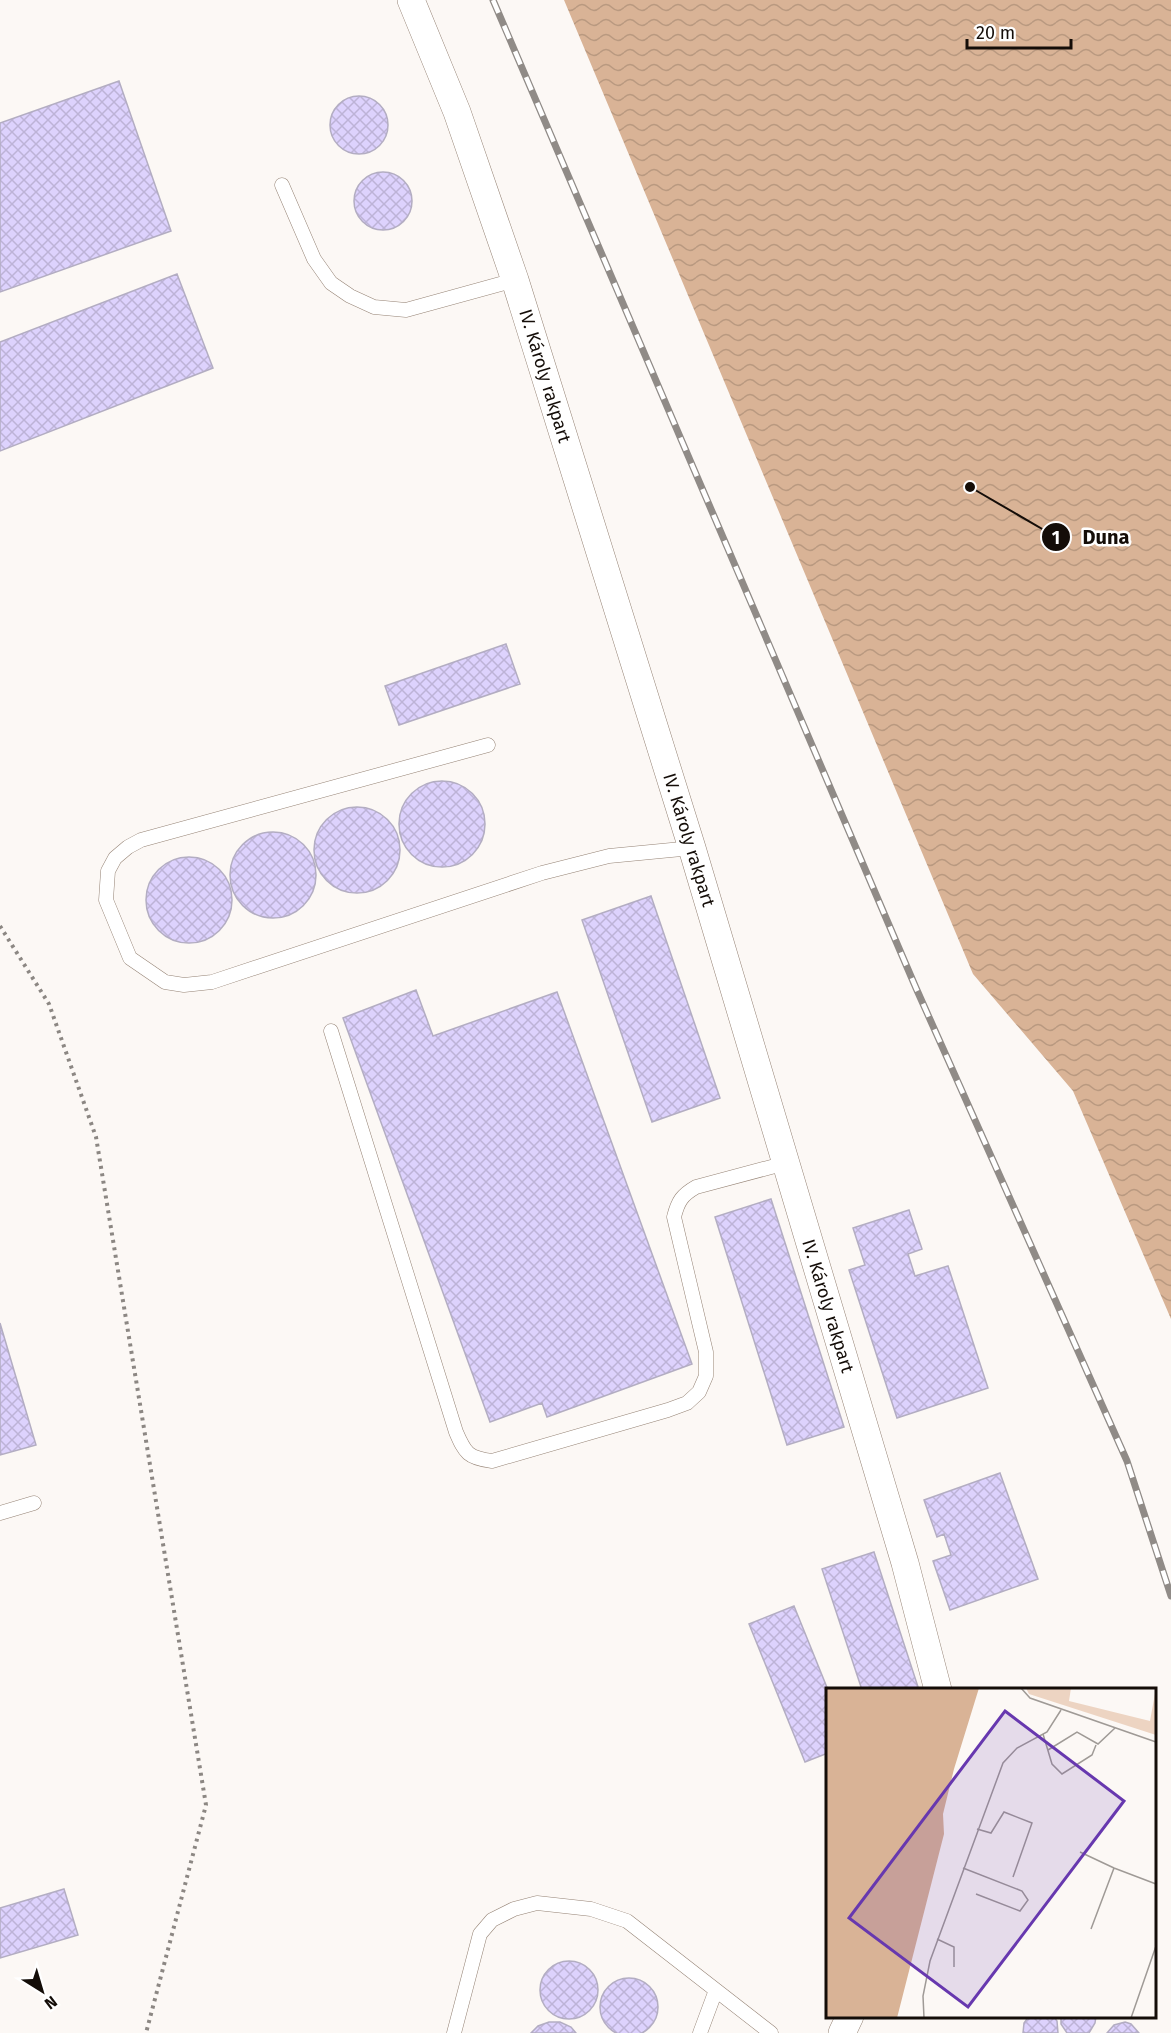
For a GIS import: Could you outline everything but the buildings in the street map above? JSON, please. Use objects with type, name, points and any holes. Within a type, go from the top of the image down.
[{"type":"street","name":"IV. Károly rakpart","points":[[411,0],[457,112],[515,280],[692,848],[905,1563],[938,1688]]},
{"type":"street","points":[[842,2033],[849,2018]]},
{"type":"lane","points":[[282,184],[314,259],[331,283],[350,296],[374,307],[406,310],[515,280]]},
{"type":"lane","points":[[488,745],[152,837],[128,847],[114,858],[108,871],[106,900],[130,958],[165,982],[184,985],[212,982],[542,873],[609,856],[692,848]]},
{"type":"lane","points":[[332,1031],[456,1432],[464,1449],[473,1459],[492,1461],[668,1410],[687,1403],[699,1392],[706,1376],[706,1352],[674,1217],[678,1202],[685,1193],[696,1187],[786,1163]]},
{"type":"lane","points":[[0,1513],[34,1503]]},
{"type":"lane","points":[[454,2033],[480,1934],[492,1920],[514,1909],[537,1903],[591,1909],[627,1921],[771,2033]]},
{"type":"lane","points":[[700,2033],[716,1990]]},
{"type":"path","points":[[0,926],[49,1004],[96,1137],[206,1805],[147,2033]]},
{"type":"water","points":[[564,0],[1171,0],[1171,1319],[1073,1091],[973,974]]},
{"type":"railway","points":[[493,0],[916,988],[1127,1461],[1171,1596]]},
{"type":"place","name":"Duna","points":[[970,487]]}]
